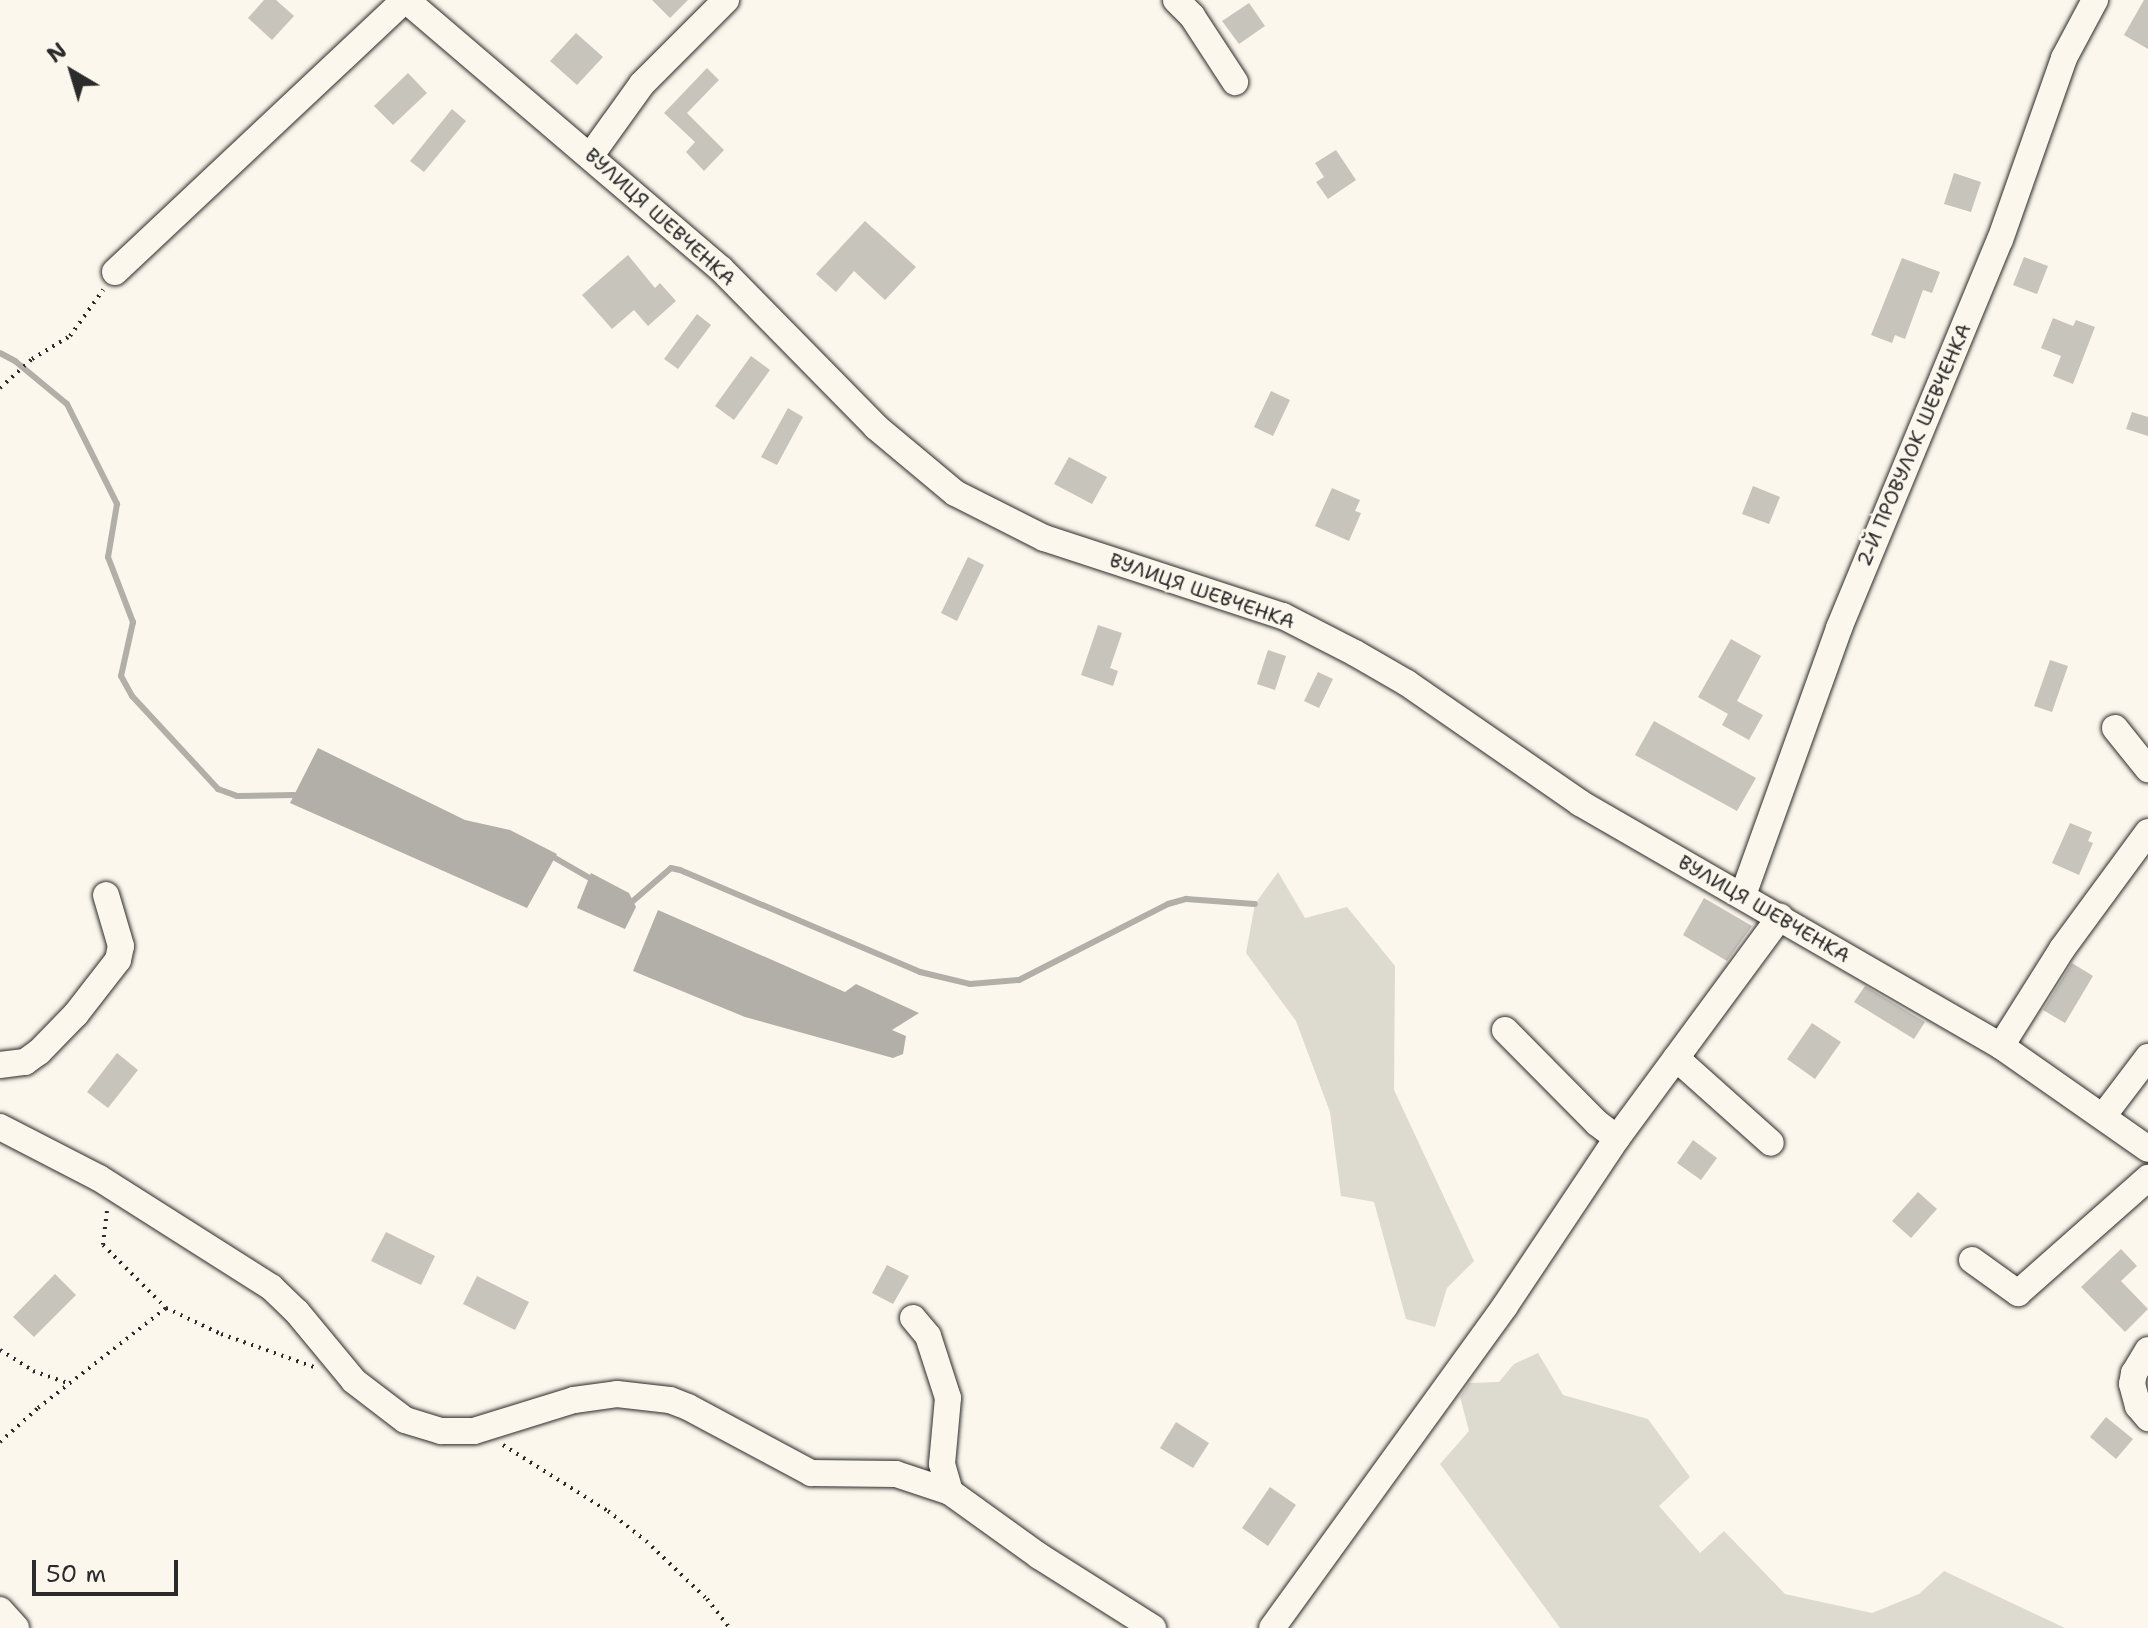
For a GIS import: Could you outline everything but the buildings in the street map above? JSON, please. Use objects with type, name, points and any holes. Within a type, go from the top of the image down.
[{"type":"street","name":"ВУЛИЦЯ ШЕВЧЕНКА","points":[[406,0],[591,155],[737,285],[876,427],[955,493],[1044,538],[1210,590],[1318,632],[1407,683],[1580,803],[2001,1046],[2104,1115],[2148,1149]]},
{"type":"street","points":[[115,272],[406,0]]},
{"type":"street","points":[[591,155],[642,84],[726,0]]},
{"type":"street","points":[[1176,0],[1192,16],[1235,82]]},
{"type":"street","name":"2-Й ПРОВУЛОК ШЕВЧЕНКА","points":[[1743,895],[1839,628],[2000,240],[2064,58],[2095,0]]},
{"type":"street","points":[[2115,728],[2148,769]]},
{"type":"street","points":[[2001,1046],[2062,949],[2148,832]]},
{"type":"street","points":[[0,1065],[25,1062],[39,1052],[76,1014],[118,960],[121,946],[106,895]]},
{"type":"street","points":[[1272,1628],[1505,1306],[1617,1138],[1780,917]]},
{"type":"street","points":[[1505,1030],[1597,1123],[1617,1138]]},
{"type":"street","points":[[2104,1115],[2148,1057]]},
{"type":"street","points":[[1676,1058],[1771,1143]]},
{"type":"street","points":[[0,1127],[99,1178],[271,1287],[297,1312],[354,1381],[405,1420],[441,1431],[474,1431],[574,1400],[617,1394],[649,1396],[688,1407],[811,1473],[896,1474],[950,1492],[1039,1556],[1153,1628]]},
{"type":"street","points":[[1972,1260],[2018,1293],[2148,1178]]},
{"type":"street","points":[[913,1318],[928,1336],[948,1398],[942,1464],[950,1492]]},
{"type":"street","points":[[2148,1350],[2134,1373],[2132,1384],[2138,1406],[2148,1418]]},
{"type":"street","points":[[0,1610],[16,1628]]},
{"type":"path","points":[[0,388],[32,359],[70,336],[115,272]]},
{"type":"path","points":[[99,1178],[108,1212],[103,1245],[166,1308],[221,1334],[354,1381]]},
{"type":"path","points":[[0,1442],[68,1383],[166,1308]]},
{"type":"path","points":[[0,1350],[33,1371],[68,1383]]},
{"type":"path","points":[[474,1431],[504,1446],[637,1533],[707,1599],[730,1628]]},
{"type":"shaded area","points":[[318,748],[465,820],[510,830],[557,854],[527,908],[290,803]]},
{"type":"shaded area","points":[[1278,872],[1305,918],[1347,907],[1395,966],[1394,1090],[1474,1261],[1447,1288],[1435,1327],[1406,1319],[1374,1202],[1341,1196],[1330,1112],[1296,1021],[1246,953],[1255,904]]},
{"type":"shaded area","points":[[591,873],[629,893],[636,907],[625,929],[577,908]]},
{"type":"shaded area","points":[[658,910],[845,992],[856,984],[919,1013],[892,1030],[906,1036],[903,1054],[893,1058],[745,1017],[633,971]]},
{"type":"shaded area","points":[[1538,1353],[1563,1395],[1648,1419],[1690,1477],[1659,1506],[1700,1553],[1724,1531],[1785,1594],[1872,1613],[1919,1594],[1944,1571],[2065,1628],[1560,1628],[1440,1464],[1469,1431],[1460,1397],[1469,1383],[1499,1382],[1514,1364]]},
{"type":"waterway","points":[[0,353],[15,361],[67,404],[117,504],[108,557],[133,622],[121,676],[132,696],[218,789],[237,796],[294,795]]},
{"type":"waterway","points":[[555,858],[589,878]]},
{"type":"waterway","points":[[633,901],[671,868],[680,870],[920,972],[970,984],[1019,980],[1168,904],[1186,899],[1255,904]]}]
